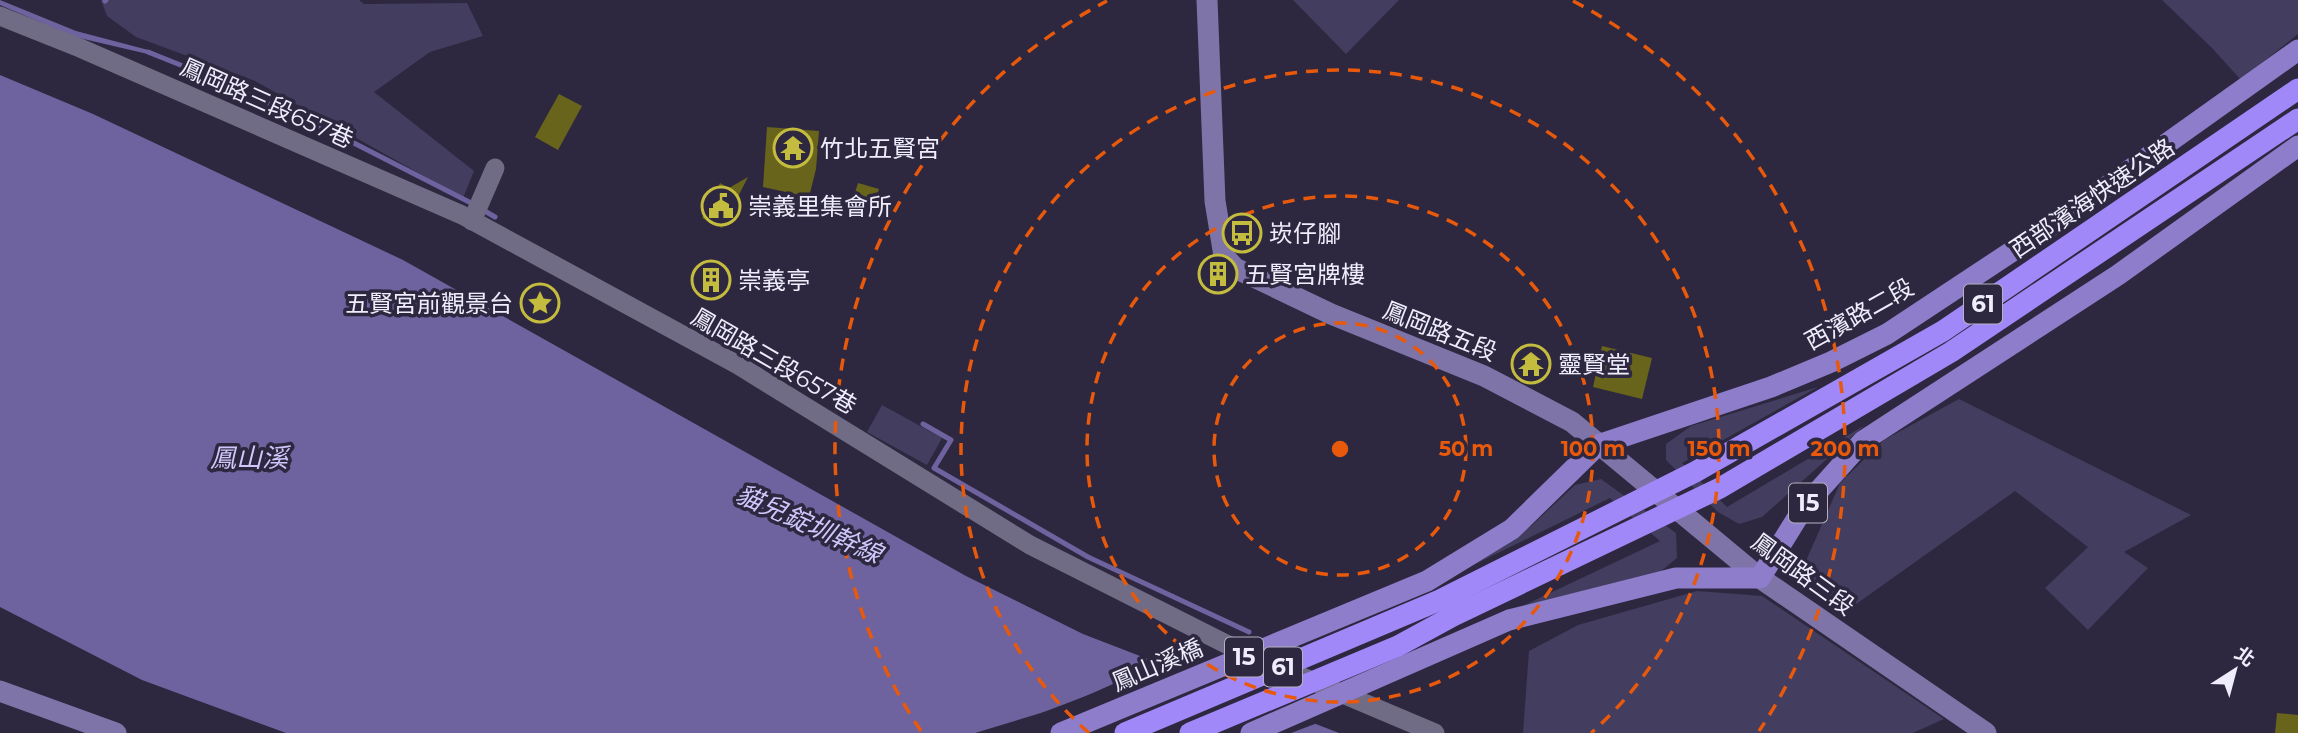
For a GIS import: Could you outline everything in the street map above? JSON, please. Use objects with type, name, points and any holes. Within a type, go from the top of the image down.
[{"type":"highway","name":"西部濱海快速公路","points":[[1446,608],[1695,472],[1943,331],[2298,89]]},
{"type":"highway","name":"西部濱海快速公路","points":[[1446,608],[1640,526],[1720,488],[1951,352],[2298,119]]},
{"type":"highway","name":"鳳山溪橋","points":[[1125,733],[1446,608]]},
{"type":"highway","name":"61","points":[[1190,733],[1398,646],[1446,608]]},
{"type":"main road","name":"西濱路二段","points":[[1427,581],[1512,529],[1598,446],[1771,387],[1831,362],[1887,334],[2061,219],[2298,50]]},
{"type":"main road","name":"15","points":[[1760,578],[1804,507],[1863,442],[2118,275],[2298,146]]},
{"type":"main road","points":[[1251,733],[1509,620],[1676,578],[1760,578]]},
{"type":"main road","name":"鳳山溪橋","points":[[1061,733],[1427,581]]},
{"type":"street","name":"鳳岡路五段","points":[[1207,0],[1213,174],[1224,256],[1235,268],[1331,314],[1484,376],[1572,422],[1598,446]]},
{"type":"street","name":"鳳岡路三段657巷","points":[[0,16],[80,48],[472,221],[738,365],[1030,545],[1234,648],[1435,733]]},
{"type":"street","points":[[472,221],[495,168]]},
{"type":"street","name":"鳳岡路三段","points":[[1598,446],[1760,578],[1986,733]]},
{"type":"street","points":[[0,691],[116,733]]},
{"type":"shaded area","points":[[101,0],[359,0],[364,4],[467,3],[483,36],[430,52],[374,92],[474,171],[463,198],[255,81],[136,37],[107,16]]},
{"type":"shaded area","points":[[1293,0],[1399,0],[1346,54]]},
{"type":"shaded area","points":[[2162,0],[2298,0],[2298,34],[2241,80]]},
{"type":"shaded area","points":[[1818,387],[1682,463],[1727,507],[1865,425],[1762,517],[1739,524],[1718,512],[1666,460],[1666,444],[1691,426]]},
{"type":"shaded area","points":[[1959,399],[2191,515],[2124,552],[2148,568],[2088,630],[2045,588],[2088,547],[2015,491],[1845,612],[1802,570],[1840,483],[1884,440]]},
{"type":"shaded area","points":[[882,405],[942,438],[927,465],[867,432]]},
{"type":"shaded area","points":[[1601,479],[1676,533],[1677,558],[1660,572],[1516,609],[1660,541],[1610,498],[1457,573],[1531,526],[1575,485]]},
{"type":"shaded area","points":[[1697,591],[1762,596],[1944,719],[1913,733],[1523,733],[1529,651],[1578,625]]},
{"type":"water","points":[[0,0],[76,31],[152,51],[152,55],[75,37],[0,5]]},
{"type":"water","name":"鳳山溪","points":[[0,75],[93,114],[403,260],[966,576],[1083,634],[1339,733],[1217,733],[1104,689],[989,733],[286,733],[142,680],[0,607]]},
{"type":"pier","points":[[1164,661],[1320,722],[1291,733],[1207,733],[1104,693],[999,733],[975,733],[1064,706]]},
{"type":"building","points":[[559,94],[582,106],[558,150],[535,137]]},
{"type":"building","points":[[767,127],[819,131],[816,169],[809,197],[763,187]]},
{"type":"building","name":"崇義里集會所","points":[[748,177],[722,228],[702,218],[720,183],[729,188]]},
{"type":"building","points":[[858,183],[879,189],[873,209],[852,202]]},
{"type":"building","name":"崇義亭","points":[[711,274],[716,276],[716,286],[711,288],[706,286],[704,281],[706,276]]},
{"type":"building","points":[[1602,346],[1652,358],[1642,399],[1593,387]]},
{"type":"building","points":[[2277,713],[2298,715],[2298,733],[2275,733]]},
{"type":"waterway","points":[[148,52],[346,139],[475,205]]},
{"type":"waterway","points":[[483,210],[495,217]]},
{"type":"waterway","points":[[923,424],[951,440],[934,468],[1088,557],[1249,632]]},
{"type":"place","name":"竹北五賢宮","points":[[793,148]]},
{"type":"place","name":"崇義里集會所","points":[[721,206]]},
{"type":"place","name":"崁仔腳","points":[[1242,233]]},
{"type":"place","name":"五賢宮牌樓","points":[[1218,274]]},
{"type":"place","name":"崇義亭","points":[[711,280]]},
{"type":"place","name":"五賢宮前觀景台","points":[[540,303]]},
{"type":"place","name":"靈賢堂","points":[[1531,364]]},
{"type":"water label","name":"貓兒錠圳幹線","points":[[809,524]]}]
